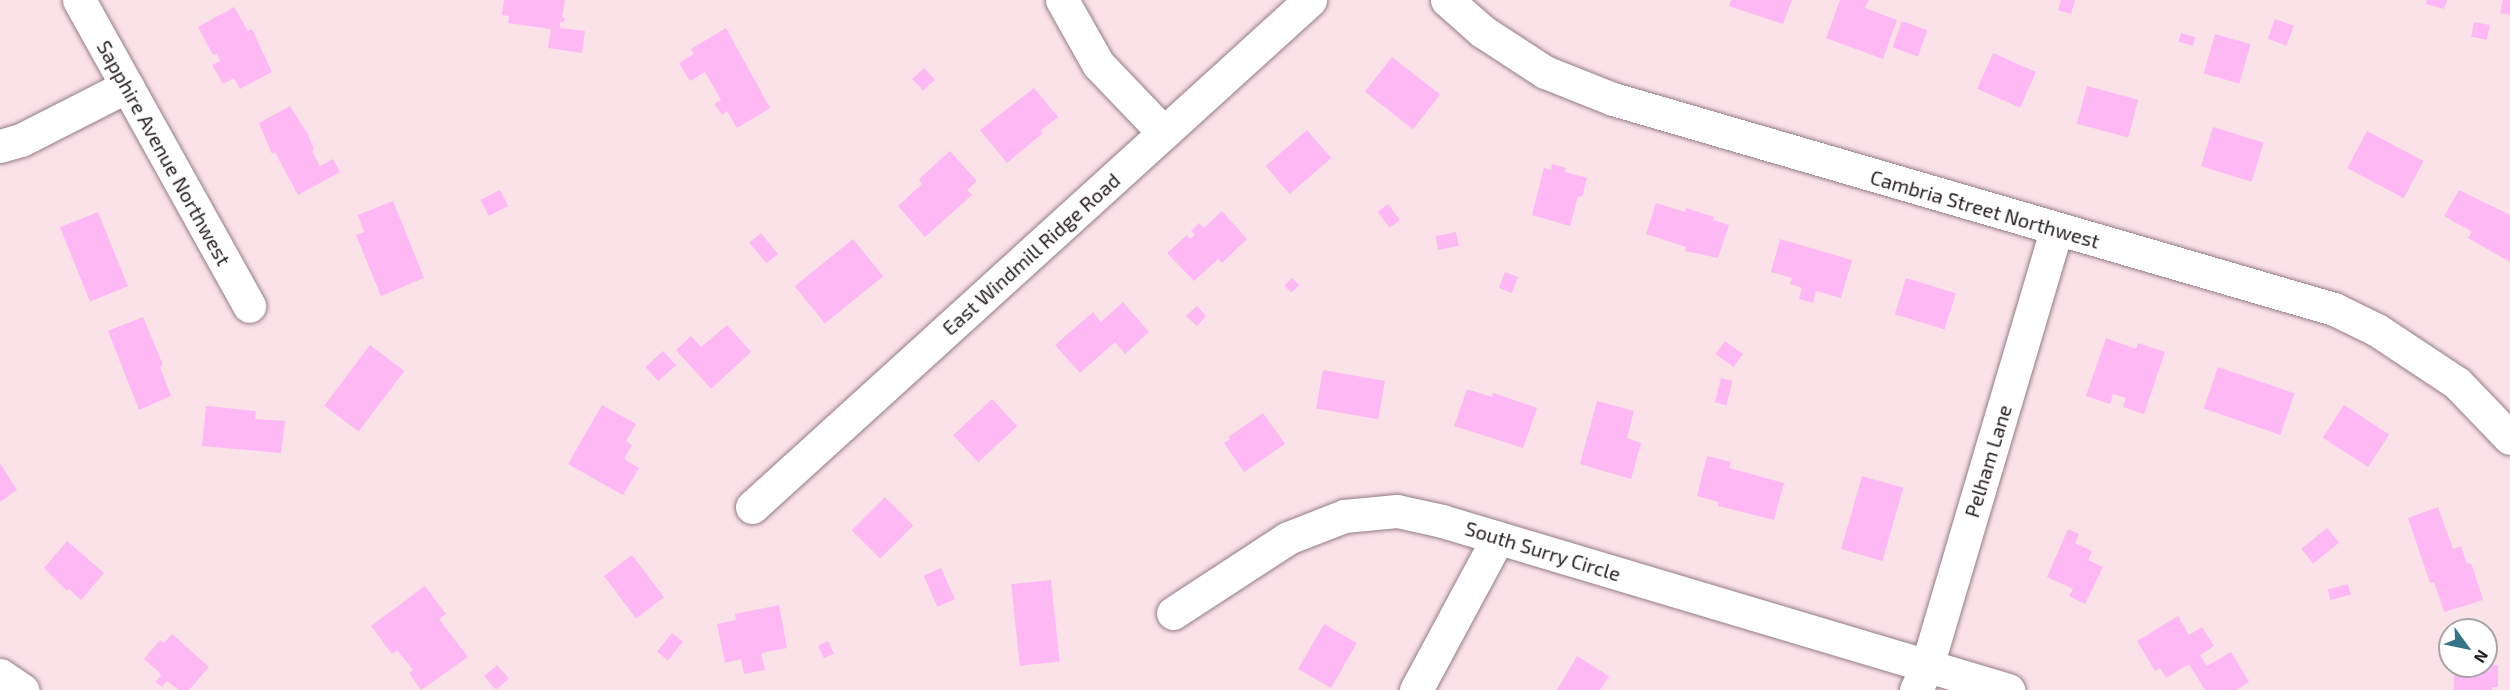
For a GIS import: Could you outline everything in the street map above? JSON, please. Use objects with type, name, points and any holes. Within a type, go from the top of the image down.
[{"type":"street","name":"Sapphire Avenue Northwest","points":[[79,0],[249,306]]},
{"type":"street","points":[[1062,0],[1098,64],[1164,133]]},
{"type":"street","name":"East Windmill Ridge Road","points":[[752,507],[1310,0]]},
{"type":"street","name":"Cambria Street Northwest","points":[[1446,0],[1482,31],[1545,72],[1613,99],[2056,230],[2334,309],[2377,330],[2457,383],[2510,438]]},
{"type":"street","points":[[0,146],[21,140],[127,86]]},
{"type":"street","name":"Pelham Lane","points":[[1922,678],[2056,230]]},
{"type":"street","name":"South Surry Circle","points":[[1173,613],[1288,538],[1344,516],[1397,511],[1498,538],[1922,678],[2008,690]]},
{"type":"street","points":[[1416,690],[1498,538]]},
{"type":"street","points":[[0,675],[22,690]]},
{"type":"building","points":[[504,0],[565,0],[562,17],[565,18],[564,22],[560,22],[560,28],[585,31],[582,53],[548,48],[551,29],[508,23],[509,16],[502,15]]},
{"type":"building","points":[[1731,0],[1792,0],[1783,24],[1729,6]]},
{"type":"building","points":[[1840,0],[1869,0],[1865,8],[1897,20],[1883,59],[1826,38]]},
{"type":"building","points":[[2061,0],[2075,0],[2071,14],[2058,10]]},
{"type":"building","points":[[2427,0],[2447,0],[2444,9],[2426,4]]},
{"type":"building","points":[[2503,0],[2510,0],[2510,15],[2500,13]]},
{"type":"building","points":[[234,7],[248,31],[252,29],[272,72],[240,89],[234,78],[223,84],[212,65],[220,61],[217,54],[213,55],[198,27]]},
{"type":"building","points":[[2275,19],[2294,26],[2287,46],[2268,39]]},
{"type":"building","points":[[1902,21],[1927,30],[1918,57],[1892,47]]},
{"type":"building","points":[[2474,22],[2490,25],[2487,40],[2471,37]]},
{"type":"building","points":[[726,28],[770,108],[737,128],[727,111],[722,115],[714,104],[721,100],[705,72],[690,81],[679,63],[694,54],[691,49]]},
{"type":"building","points":[[2181,33],[2195,37],[2193,46],[2179,42]]},
{"type":"building","points":[[2215,34],[2251,44],[2239,84],[2204,73]]},
{"type":"building","points":[[1993,53],[2036,72],[2020,108],[1977,89]]},
{"type":"building","points":[[1392,57],[1440,95],[1413,129],[1365,92]]},
{"type":"building","points":[[924,68],[935,80],[923,91],[912,79]]},
{"type":"building","points":[[2087,86],[2138,100],[2128,137],[2077,124]]},
{"type":"building","points":[[1034,88],[1058,117],[1040,131],[1043,133],[1007,163],[980,130]]},
{"type":"building","points":[[290,106],[308,134],[314,150],[312,151],[320,166],[333,159],[340,172],[298,195],[275,152],[272,154],[259,123]]},
{"type":"building","points":[[2213,127],[2264,142],[2252,182],[2201,166]]},
{"type":"building","points":[[1307,130],[1331,158],[1290,194],[1265,166]]},
{"type":"building","points":[[2367,131],[2424,161],[2404,198],[2347,168]]},
{"type":"building","points":[[950,151],[977,181],[967,190],[972,195],[925,237],[898,206],[922,184],[919,179]]},
{"type":"building","points":[[1552,164],[1566,168],[1565,172],[1587,178],[1582,197],[1578,196],[1570,226],[1532,215],[1544,168],[1551,170]]},
{"type":"building","points":[[500,190],[508,206],[489,216],[480,200]]},
{"type":"building","points":[[2459,190],[2510,215],[2510,262],[2468,238],[2472,232],[2444,216]]},
{"type":"building","points":[[393,201],[424,278],[381,296],[356,235],[364,232],[358,215]]},
{"type":"building","points":[[1656,203],[1685,212],[1686,208],[1714,217],[1713,220],[1729,225],[1718,258],[1685,251],[1686,247],[1646,234]]},
{"type":"building","points":[[1388,204],[1400,220],[1390,228],[1378,212]]},
{"type":"building","points":[[1222,211],[1247,239],[1222,263],[1218,259],[1194,281],[1167,253],[1187,235],[1190,239],[1195,235],[1191,231],[1199,223],[1204,228]]},
{"type":"building","points":[[98,212],[128,286],[90,302],[60,227]]},
{"type":"building","points":[[1456,232],[1459,246],[1438,250],[1435,236]]},
{"type":"building","points":[[761,233],[778,254],[766,263],[749,242]]},
{"type":"building","points":[[853,239],[883,276],[825,324],[795,286]]},
{"type":"building","points":[[1780,239],[1852,260],[1841,298],[1816,291],[1813,303],[1799,299],[1802,288],[1790,284],[1792,278],[1771,272]]},
{"type":"building","points":[[1505,272],[1518,277],[1512,293],[1499,288]]},
{"type":"building","points":[[1292,278],[1299,285],[1291,293],[1284,286]]},
{"type":"building","points":[[1906,278],[1956,293],[1945,330],[1895,314]]},
{"type":"building","points":[[1123,302],[1149,332],[1125,354],[1115,342],[1080,373],[1055,345],[1093,312],[1101,322]]},
{"type":"building","points":[[1197,306],[1206,316],[1197,326],[1186,316]]},
{"type":"building","points":[[143,317],[163,365],[160,367],[171,396],[139,410],[108,331]]},
{"type":"building","points":[[727,325],[751,352],[711,389],[676,350],[691,336],[701,347]]},
{"type":"building","points":[[2106,338],[2136,349],[2138,343],[2165,352],[2144,414],[2123,407],[2126,398],[2113,394],[2110,404],[2086,396]]},
{"type":"building","points":[[1725,341],[1743,354],[1733,367],[1716,354]]},
{"type":"building","points":[[370,345],[404,371],[359,432],[324,406]]},
{"type":"building","points":[[663,351],[676,365],[658,381],[645,367]]},
{"type":"building","points":[[2218,367],[2295,393],[2280,435],[2204,409]]},
{"type":"building","points":[[1323,370],[1385,381],[1378,419],[1316,408]]},
{"type":"building","points":[[1721,378],[1733,381],[1727,405],[1715,402]]},
{"type":"building","points":[[1467,389],[1492,397],[1493,393],[1537,408],[1523,448],[1454,426]]},
{"type":"building","points":[[992,399],[1017,426],[978,462],[953,435]]},
{"type":"building","points":[[1597,401],[1634,411],[1627,438],[1641,443],[1631,479],[1580,464]]},
{"type":"building","points":[[602,405],[636,424],[626,441],[632,445],[624,459],[639,468],[623,495],[568,464]]},
{"type":"building","points":[[2344,405],[2389,434],[2368,467],[2323,438]]},
{"type":"building","points":[[206,406],[256,411],[255,419],[285,421],[281,453],[202,446]]},
{"type":"building","points":[[1263,413],[1285,444],[1244,472],[1224,443],[1230,439],[1228,437]]},
{"type":"building","points":[[1707,456],[1731,462],[1729,468],[1784,483],[1774,520],[1718,506],[1718,502],[1697,496]]},
{"type":"building","points":[[0,463],[17,490],[0,502]]},
{"type":"building","points":[[1862,476],[1903,488],[1882,561],[1841,549]]},
{"type":"building","points":[[885,497],[913,525],[880,559],[852,530]]},
{"type":"building","points":[[2438,507],[2453,549],[2461,546],[2467,564],[2471,563],[2483,600],[2444,612],[2434,582],[2430,583],[2408,518]]},
{"type":"building","points":[[2327,528],[2339,543],[2313,564],[2301,549]]},
{"type":"building","points":[[2068,529],[2079,534],[2075,543],[2092,551],[2088,560],[2103,567],[2085,604],[2069,596],[2073,589],[2047,577]]},
{"type":"building","points":[[67,541],[104,573],[81,600],[69,589],[67,591],[44,568]]},
{"type":"building","points":[[632,555],[664,597],[636,618],[604,576]]},
{"type":"building","points":[[941,568],[955,599],[937,607],[924,576]]},
{"type":"building","points":[[1051,580],[1060,662],[1020,666],[1011,584]]},
{"type":"building","points":[[2348,584],[2351,595],[2331,600],[2328,589]]},
{"type":"building","points":[[425,586],[446,614],[439,619],[468,657],[421,690],[409,673],[413,670],[397,650],[392,654],[371,626]]},
{"type":"building","points":[[779,605],[787,648],[761,653],[765,670],[744,674],[741,659],[725,663],[717,624],[736,620],[735,614]]},
{"type":"building","points":[[2178,616],[2189,635],[2202,627],[2214,646],[2200,655],[2207,666],[2231,652],[2249,682],[2236,690],[2205,690],[2189,664],[2166,678],[2160,668],[2155,671],[2137,641]]},
{"type":"building","points":[[1324,624],[1357,643],[1331,688],[1298,669]]},
{"type":"building","points":[[672,633],[683,642],[668,660],[657,652]]},
{"type":"building","points":[[172,634],[209,667],[189,690],[179,690],[167,681],[162,687],[155,682],[161,676],[159,672],[144,659],[160,640],[164,643]]},
{"type":"building","points":[[828,641],[834,654],[824,658],[818,646]]},
{"type":"building","points":[[1577,656],[1609,676],[1600,690],[1557,690]]},
{"type":"building","points":[[497,665],[509,679],[496,690],[484,676]]},
{"type":"building","points":[[2454,678],[2498,678],[2498,687],[2492,687],[2492,690],[2454,690]]}]
